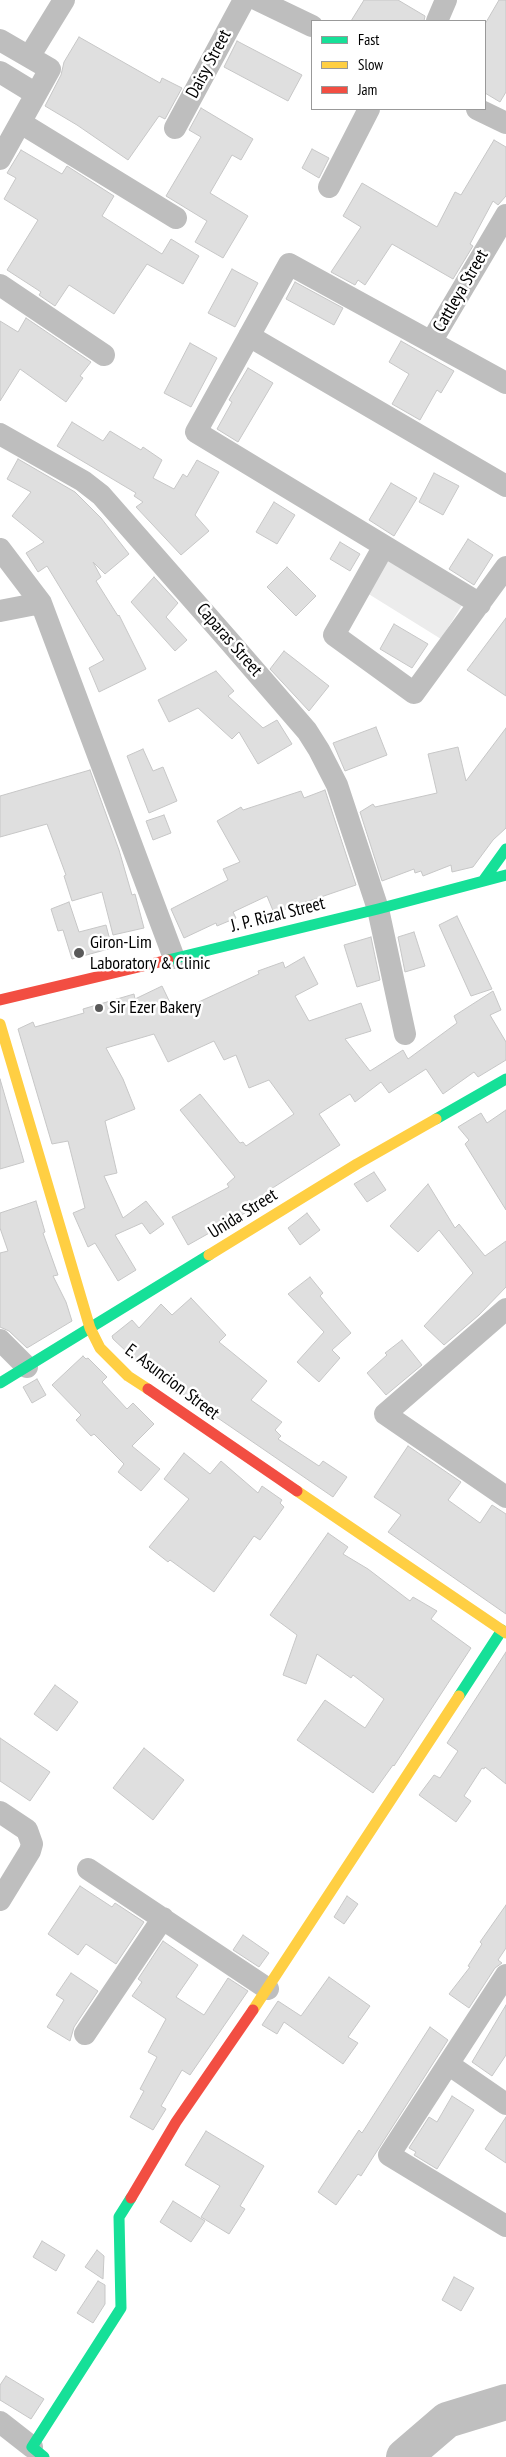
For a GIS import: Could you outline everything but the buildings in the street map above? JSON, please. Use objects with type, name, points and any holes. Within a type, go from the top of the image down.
[{"type":"street","points":[[29,57],[64,0]]},
{"type":"street","name":"Daisy Street","points":[[174,128],[244,0]]},
{"type":"street","points":[[258,0],[311,26]]},
{"type":"street","points":[[437,20],[446,0]]},
{"type":"street","points":[[0,40],[50,69],[0,159]]},
{"type":"street","points":[[0,72],[36,94]]},
{"type":"street","points":[[330,187],[368,110]]},
{"type":"street","points":[[479,110],[506,123]]},
{"type":"street","points":[[21,123],[176,218]]},
{"type":"street","name":"Cattleya Street","points":[[431,342],[506,215]]},
{"type":"street","points":[[480,604],[196,432],[289,264],[506,383]]},
{"type":"street","points":[[0,285],[104,355]]},
{"type":"street","points":[[249,336],[506,486]]},
{"type":"street","name":"Caparas Street","points":[[0,434],[82,481],[101,495],[307,731],[319,750],[336,785],[378,909],[405,1034]]},
{"type":"street","points":[[384,546],[334,635],[414,693],[506,567]]},
{"type":"street","points":[[0,549],[40,603],[174,958]]},
{"type":"street","points":[[0,612],[40,603]]},
{"type":"street","points":[[483,881],[506,849]]},
{"type":"street","name":"J. P. Rizal Street","points":[[0,1000],[378,909],[506,875]]},
{"type":"street","name":"E. Asuncion Street","points":[[0,1024],[90,1328],[100,1348],[128,1376],[504,1631]]},
{"type":"street","name":"Unida Street","points":[[0,1383],[358,1164],[506,1078]]},
{"type":"street","points":[[506,1309],[386,1414],[506,1497]]},
{"type":"street","points":[[0,1340],[27,1367]]},
{"type":"street","points":[[0,2422],[38,2452],[121,2308],[119,2217],[176,2122],[268,1988],[504,1631]]},
{"type":"street","points":[[0,1812],[27,1830],[32,1844],[30,1851],[0,1900]]},
{"type":"street","points":[[88,1869],[268,1988]]},
{"type":"street","points":[[85,2034],[163,1918]]},
{"type":"street","points":[[505,1978],[389,2155],[506,2226]]},
{"type":"street","points":[[448,2064],[506,2104]]},
{"type":"shaded area","points":[[388,559],[462,605],[441,639],[367,593]]},
{"type":"waterway","points":[[404,2457],[447,2420],[506,2402]]},
{"type":"traffic: fast","points":[[483,881],[506,849]]},
{"type":"traffic: fast","points":[[168,960],[378,909],[506,875]]},
{"type":"traffic: fast","points":[[436,1119],[506,1079]]},
{"type":"traffic: fast","points":[[0,1383],[209,1255]]},
{"type":"traffic: fast","points":[[459,1696],[502,1630]]},
{"type":"traffic: fast","points":[[44,2457],[32,2447],[121,2308],[119,2217],[131,2198]]},
{"type":"traffic: slow","points":[[0,1024],[90,1328],[100,1348],[128,1376],[148,1389]]},
{"type":"traffic: slow","points":[[209,1255],[357,1164],[436,1119]]},
{"type":"traffic: slow","points":[[297,1491],[506,1633]]},
{"type":"traffic: slow","points":[[253,2010],[459,1696]]},
{"type":"traffic: jam","points":[[0,1000],[168,960]]},
{"type":"traffic: jam","points":[[148,1389],[297,1491]]},
{"type":"traffic: jam","points":[[131,2198],[176,2122],[253,2010]]},
{"type":"place","name":"Giron-Lim Laboratory & Clinic","points":[[79,953]]},
{"type":"place","name":"Sir Ezer Bakery","points":[[99,1008]]}]
